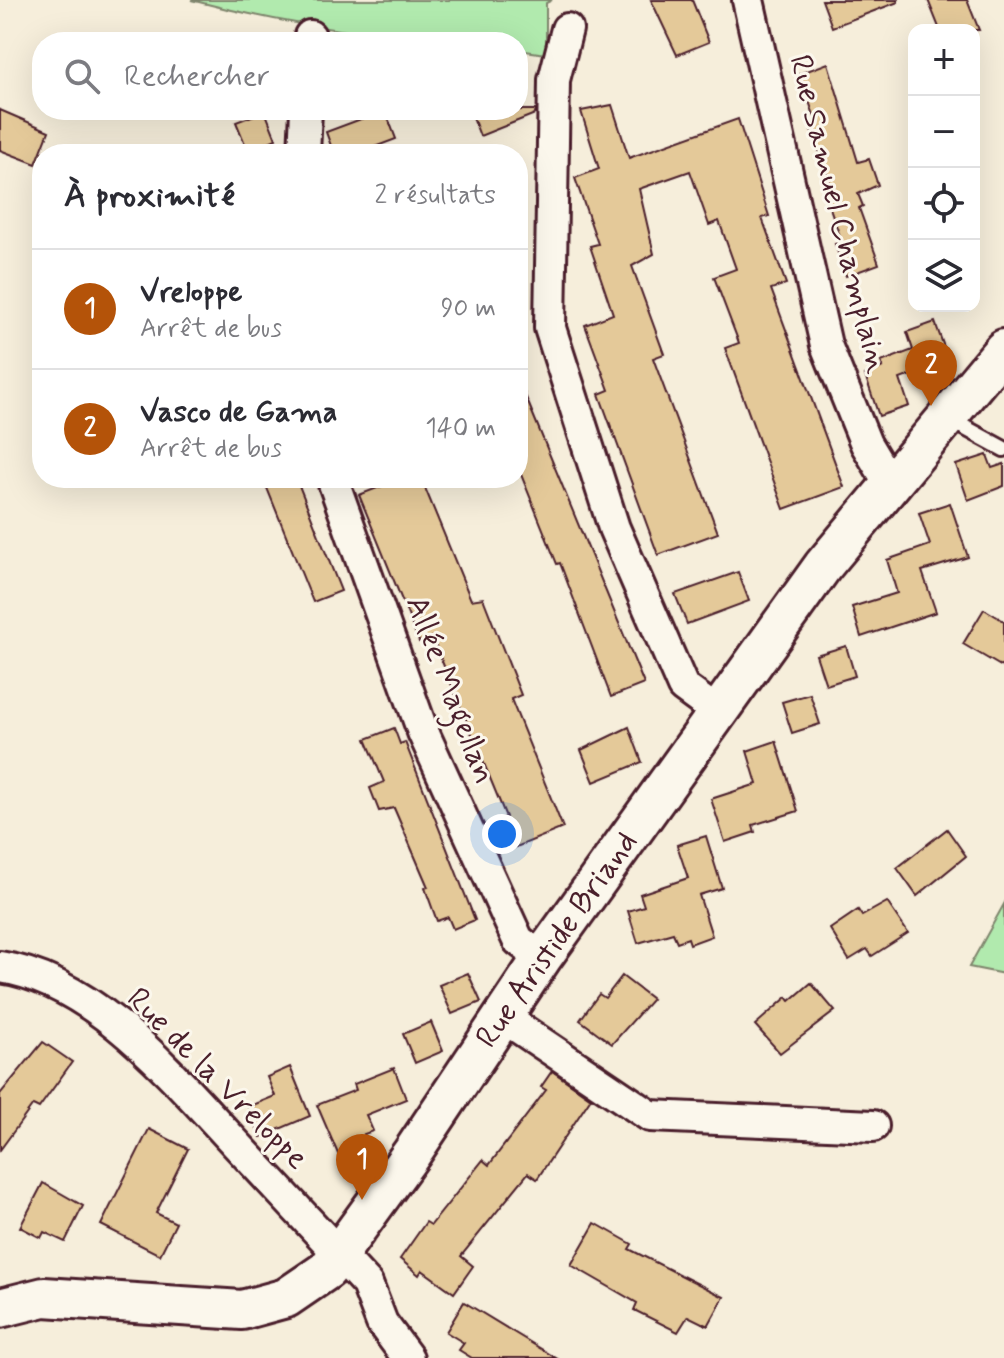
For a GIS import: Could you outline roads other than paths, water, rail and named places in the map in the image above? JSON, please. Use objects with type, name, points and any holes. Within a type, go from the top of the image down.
[{"type":"street","name":"Rue Samuel Champlain","points":[[748,0],[826,345],[866,444],[890,484]]},
{"type":"street","points":[[567,29],[554,80],[550,328],[614,528],[683,687],[717,712]]},
{"type":"street","points":[[304,144],[306,120]]},
{"type":"street","name":"Rue Aristide Briand","points":[[0,1308],[44,1297],[242,1310],[286,1298],[327,1270],[542,958],[823,566],[1004,349]]},
{"type":"street","name":"Allée Magellan","points":[[336,488],[423,732],[518,940],[542,958]]},
{"type":"street","name":"Rue de la Vreloppe","points":[[0,967],[22,970],[117,1023],[172,1075],[367,1284],[382,1323],[408,1358]]},
{"type":"street","points":[[503,1017],[650,1116],[873,1126]]},
{"type":"lane","points":[[946,418],[1004,449]]},
{"type":"place","name":"Vasco de Gama","points":[[931,406]]},
{"type":"place","name":"Vreloppe","points":[[362,1200]]}]
